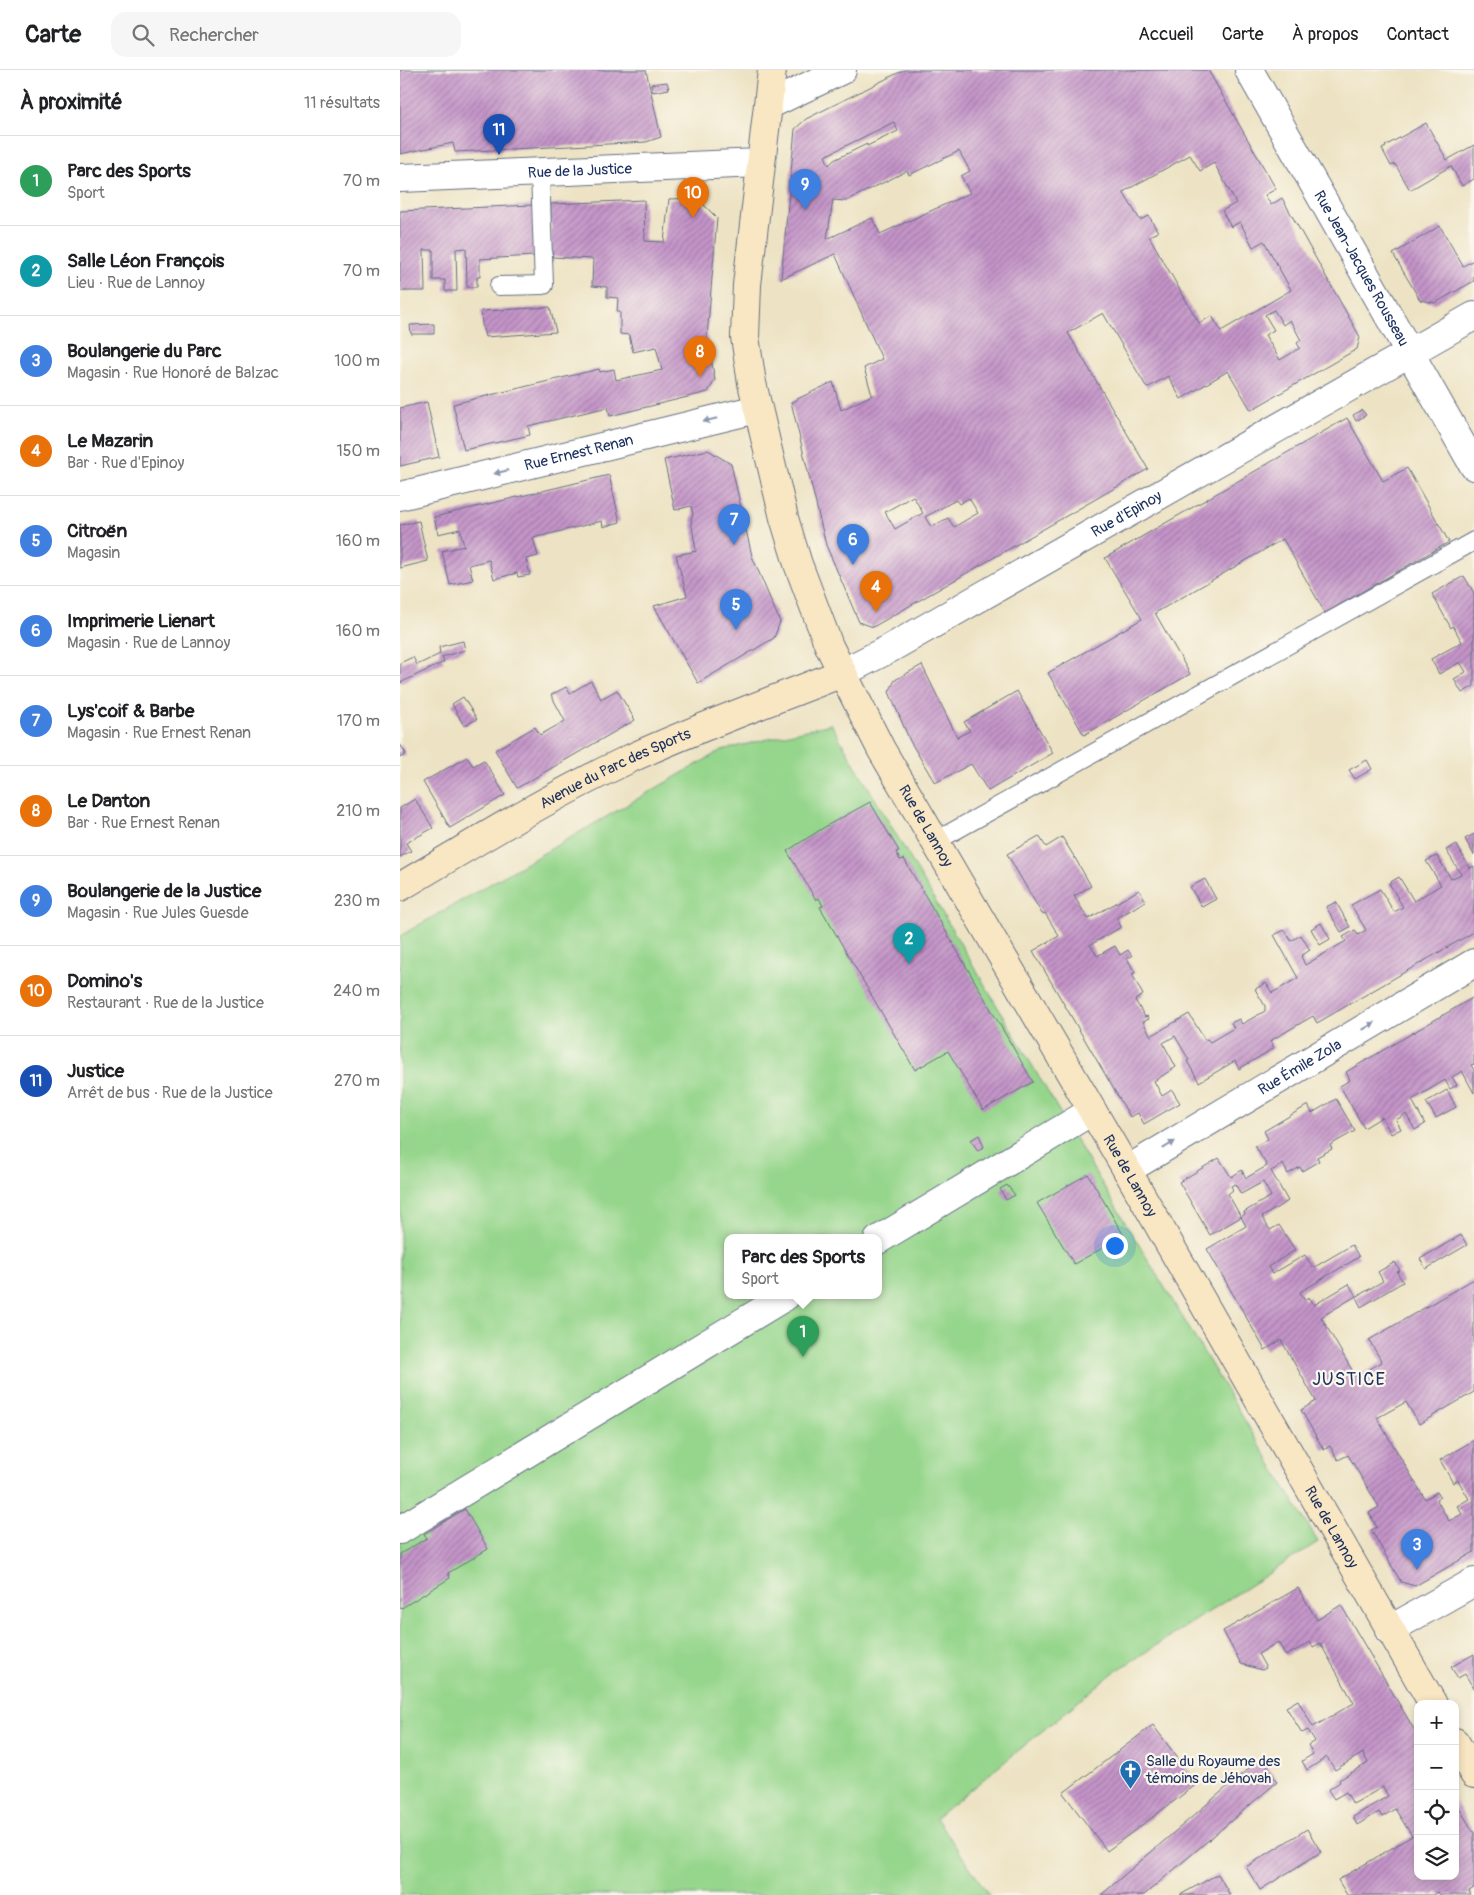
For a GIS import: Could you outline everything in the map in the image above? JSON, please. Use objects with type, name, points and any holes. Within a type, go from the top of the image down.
[{"type":"main road","name":"Rue de Lannoy","points":[[772,70],[747,285],[745,321],[748,359],[758,409],[791,542],[829,646],[881,749],[1127,1170],[1430,1700]]},
{"type":"main road","name":"Avenue du Parc des Sports","points":[[400,887],[555,796],[626,760],[842,673]]},
{"type":"main road","points":[[1457,1745],[1474,1774]]},
{"type":"street","points":[[769,105],[842,70]]},
{"type":"street","name":"Rue Jean-Jacques Rousseau","points":[[1249,70],[1474,466]]},
{"type":"street","name":"Rue de la Justice","points":[[400,178],[760,164]]},
{"type":"street","name":"Rue d'Epinoy","points":[[842,673],[889,649],[1474,316]]},
{"type":"street","name":"Rue Ernest Renan","points":[[400,496],[758,409]]},
{"type":"street","name":"Rue Émile Zola","points":[[1127,1170],[1474,963]]},
{"type":"street","points":[[882,1238],[1092,1111]]},
{"type":"street","points":[[400,1530],[781,1299]]},
{"type":"street","points":[[1389,1630],[1474,1582]]},
{"type":"lane","points":[[499,286],[544,285],[540,173]]},
{"type":"lane","points":[[936,841],[1474,541]]},
{"type":"green space","points":[[831,724],[1095,1172],[1318,1542],[1113,1673],[936,1818],[989,1895],[400,1895],[400,936],[722,750]]},
{"type":"building","points":[[400,70],[646,70],[661,137],[646,142],[455,152],[453,143],[400,154]]},
{"type":"building","points":[[904,70],[1208,70],[1276,189],[1265,195],[1271,205],[1282,198],[1360,337],[1357,349],[1251,410],[1228,371],[1181,399],[1168,376],[1147,388],[1103,313],[1068,333],[1148,469],[873,627],[859,622],[826,545],[791,402],[833,382],[841,410],[872,395],[864,368],[882,359],[835,254],[781,279],[795,129],[806,119]],"holes":[[[894,122],[898,131],[834,160],[829,165],[825,156]],[[959,151],[970,171],[961,176],[970,193],[880,234],[872,218],[827,239],[833,200],[846,201],[907,171],[909,175]],[[1190,155],[1200,171],[1214,163],[1236,203],[1222,211],[1231,227],[1240,222],[1253,247],[1264,241],[1291,290],[1221,331],[1212,316],[1199,323],[1149,236],[1158,232],[1149,216],[1140,220],[1123,192]],[[1274,310],[1283,325],[1290,320],[1301,340],[1297,343],[1300,348],[1280,360],[1265,335],[1274,330],[1265,315]],[[913,496],[923,513],[895,529],[885,512]],[[969,498],[978,513],[954,527],[948,518],[931,527],[925,517],[956,500],[959,504]]]},
{"type":"building","points":[[667,82],[669,89],[653,92],[651,84]]},
{"type":"building","points":[[1426,123],[1447,160],[1474,145],[1474,179],[1462,186],[1451,166],[1410,190],[1395,164],[1391,166],[1382,149]]},
{"type":"building","points":[[697,198],[717,218],[707,337],[715,380],[708,392],[610,416],[608,407],[528,426],[530,435],[464,450],[453,404],[599,369],[600,372],[614,369],[616,380],[662,370],[656,347],[633,352],[629,335],[620,334],[620,312],[617,312],[618,298],[607,297],[607,287],[592,286],[593,259],[551,257],[551,204],[644,200],[645,241],[664,242],[669,199]]},
{"type":"building","points":[[533,205],[534,256],[480,259],[480,277],[477,277],[477,287],[467,287],[466,248],[456,249],[457,291],[445,291],[445,280],[433,280],[433,250],[424,250],[425,291],[400,291],[400,211]]},
{"type":"building","points":[[1440,226],[1463,266],[1474,260],[1474,281],[1435,303],[1420,300],[1393,254]]},
{"type":"building","points":[[550,307],[556,332],[485,337],[481,311]]},
{"type":"building","points":[[434,324],[434,334],[411,334],[410,325]]},
{"type":"building","points":[[427,402],[439,457],[400,466],[400,408]]},
{"type":"building","points":[[1362,410],[1366,415],[1356,421],[1353,415]]},
{"type":"building","points":[[1347,418],[1383,481],[1407,468],[1449,542],[1325,613],[1283,539],[1155,613],[1190,674],[1084,735],[1048,673],[1142,619],[1105,558]]},
{"type":"building","points":[[708,450],[731,464],[752,556],[780,622],[774,638],[698,683],[654,606],[687,596],[676,555],[696,551],[691,520],[693,514],[691,506],[675,510],[664,460]]},
{"type":"building","points":[[609,475],[620,522],[603,527],[602,521],[533,538],[538,556],[526,559],[530,575],[518,577],[517,573],[494,579],[489,560],[469,565],[473,580],[450,585],[442,551],[464,546],[460,529],[438,534],[434,517]]},
{"type":"building","points":[[419,521],[428,561],[400,568],[400,525]]},
{"type":"building","points":[[1464,576],[1474,593],[1474,686],[1462,693],[1454,679],[1466,672],[1460,662],[1439,674],[1431,659],[1462,642],[1453,626],[1451,628],[1432,594]]},
{"type":"building","points":[[463,641],[465,650],[442,657],[444,662],[400,683],[400,663],[413,657],[417,665],[440,654],[439,647]]},
{"type":"building","points":[[922,665],[957,737],[970,731],[964,722],[1017,691],[1053,753],[988,791],[971,764],[935,783],[910,741],[889,692],[895,680]]},
{"type":"building","points":[[591,681],[601,699],[617,690],[635,720],[517,788],[495,750],[535,727],[540,735],[565,721],[551,695],[566,687],[570,693]]},
{"type":"building","points":[[463,697],[477,719],[464,726],[452,704]]},
{"type":"building","points":[[400,744],[406,754],[400,758]]},
{"type":"building","points":[[467,757],[473,766],[484,760],[505,795],[450,828],[423,782]]},
{"type":"building","points":[[1367,760],[1372,769],[1355,779],[1349,770]]},
{"type":"building","points":[[415,799],[433,828],[406,843],[411,851],[400,857],[400,808]]},
{"type":"building","points":[[870,802],[899,851],[896,852],[900,860],[904,859],[1033,1082],[983,1110],[948,1051],[915,1070],[820,907],[823,906],[819,898],[816,900],[787,851],[828,825]]},
{"type":"building","points":[[1474,834],[1474,855],[1465,839]]},
{"type":"building","points":[[1039,836],[1046,847],[1062,837],[1075,858],[1091,886],[1074,896],[1088,919],[1139,890],[1146,901],[1117,918],[1121,927],[1090,945],[1097,956],[1115,946],[1120,955],[1128,950],[1132,956],[1127,958],[1135,973],[1132,974],[1143,995],[1135,1000],[1145,1017],[1147,1016],[1149,1019],[1143,1022],[1151,1036],[1189,1014],[1205,1040],[1207,1039],[1210,1042],[1234,1028],[1231,1023],[1239,1019],[1242,1024],[1265,1011],[1265,1006],[1255,989],[1266,983],[1272,993],[1298,978],[1274,935],[1285,930],[1291,941],[1301,935],[1310,950],[1301,956],[1305,965],[1346,941],[1343,937],[1355,930],[1358,935],[1366,930],[1351,905],[1380,889],[1394,912],[1403,907],[1389,883],[1399,877],[1414,901],[1441,885],[1426,861],[1437,856],[1451,879],[1461,874],[1446,850],[1456,844],[1470,868],[1474,866],[1474,932],[1317,1023],[1313,1016],[1270,1041],[1274,1048],[1239,1069],[1235,1061],[1199,1082],[1175,1036],[1163,1043],[1176,1067],[1154,1081],[1162,1096],[1172,1090],[1180,1103],[1144,1124],[1138,1113],[1130,1117],[1033,951],[1059,936],[1045,913],[1042,914],[1007,854]]},
{"type":"building","points":[[1205,879],[1216,899],[1202,907],[1190,887]]},
{"type":"building","points":[[1336,902],[1350,927],[1341,932],[1326,907]]},
{"type":"building","points":[[1321,923],[1330,939],[1320,945],[1311,929]]},
{"type":"building","points":[[1474,997],[1474,1064],[1471,1065],[1474,1070],[1474,1093],[1462,1071],[1452,1077],[1457,1085],[1450,1089],[1445,1080],[1412,1100],[1425,1124],[1415,1130],[1406,1114],[1396,1120],[1401,1129],[1391,1134],[1382,1117],[1364,1128],[1340,1086],[1350,1080],[1346,1072]]},
{"type":"building","points":[[1447,1090],[1456,1107],[1436,1118],[1426,1102]]},
{"type":"building","points":[[1336,1099],[1355,1131],[1330,1145],[1332,1149],[1317,1157],[1319,1161],[1302,1171],[1300,1167],[1288,1174],[1283,1164],[1271,1171],[1288,1201],[1262,1217],[1270,1230],[1279,1225],[1295,1250],[1268,1267],[1272,1274],[1305,1255],[1313,1268],[1352,1245],[1359,1257],[1300,1292],[1305,1300],[1309,1297],[1314,1305],[1349,1284],[1356,1296],[1321,1317],[1356,1377],[1382,1362],[1369,1340],[1474,1279],[1474,1392],[1419,1424],[1406,1402],[1377,1418],[1425,1499],[1437,1492],[1440,1497],[1436,1499],[1449,1521],[1462,1514],[1457,1506],[1469,1499],[1458,1480],[1453,1483],[1440,1460],[1474,1440],[1474,1552],[1415,1586],[1401,1582],[1371,1530],[1377,1527],[1369,1513],[1379,1507],[1348,1455],[1338,1460],[1330,1446],[1324,1450],[1301,1410],[1316,1401],[1281,1340],[1265,1350],[1207,1249],[1246,1226],[1241,1217],[1210,1235],[1179,1182],[1219,1158],[1231,1177],[1242,1170],[1246,1178],[1267,1166],[1255,1146],[1268,1139],[1264,1131],[1308,1105],[1312,1113]],"holes":[[[1263,1182],[1271,1196],[1244,1212],[1245,1214],[1241,1217],[1228,1194],[1233,1190],[1231,1186],[1235,1184],[1241,1194]]]},
{"type":"building","points":[[979,1135],[984,1147],[978,1151],[971,1140]]},
{"type":"building","points":[[1088,1174],[1124,1236],[1074,1264],[1037,1203]]},
{"type":"building","points":[[1007,1185],[1015,1195],[1006,1200],[1000,1189]]},
{"type":"building","points":[[1461,1235],[1467,1245],[1426,1269],[1420,1259]]},
{"type":"building","points":[[1395,1262],[1400,1271],[1397,1272],[1403,1282],[1361,1307],[1356,1297],[1383,1281],[1378,1272]]},
{"type":"building","points":[[465,1509],[488,1549],[448,1573],[450,1578],[400,1609],[400,1554],[427,1538],[424,1534]]},
{"type":"building","points":[[1298,1588],[1317,1620],[1341,1605],[1414,1729],[1414,1880],[1459,1880],[1459,1808],[1474,1833],[1474,1888],[1469,1891],[1471,1895],[1439,1895],[1437,1892],[1433,1895],[1347,1895],[1338,1880],[1412,1836],[1395,1809],[1382,1817],[1379,1812],[1357,1825],[1353,1817],[1388,1796],[1383,1787],[1353,1804],[1346,1792],[1334,1799],[1328,1790],[1340,1782],[1339,1780],[1368,1763],[1363,1753],[1335,1770],[1327,1757],[1307,1770],[1302,1761],[1313,1754],[1308,1745],[1315,1741],[1308,1730],[1302,1733],[1286,1707],[1298,1700],[1313,1727],[1354,1703],[1320,1643],[1313,1647],[1310,1642],[1286,1656],[1278,1642],[1258,1654],[1266,1668],[1262,1670],[1241,1664],[1223,1631]]},
{"type":"building","points":[[1474,1654],[1474,1689],[1465,1674],[1458,1678],[1451,1667]]},
{"type":"building","name":"Salle du Royaume des témoins de Jéhovah","points":[[1153,1725],[1197,1784],[1107,1851],[1063,1793]]},
{"type":"building","points":[[1262,1757],[1277,1782],[1144,1895],[1101,1895]]},
{"type":"building","points":[[1307,1829],[1321,1852],[1260,1890],[1246,1867]]},
{"type":"building","points":[[1218,1874],[1230,1895],[1180,1895]]},
{"type":"place","name":"Justice","points":[[499,155]]},
{"type":"place","name":"Boulangerie de la Justice","points":[[805,210]]},
{"type":"place","name":"Domino's","points":[[693,218]]},
{"type":"place","name":"Le Danton","points":[[700,377]]},
{"type":"place","name":"Lys'coif & Barbe","points":[[734,545]]},
{"type":"place","name":"Imprimerie Lienart","points":[[853,565]]},
{"type":"place","name":"Le Mazarin","points":[[876,612]]},
{"type":"place","name":"Citroën","points":[[736,630]]},
{"type":"place","name":"Salle Léon François","points":[[909,964]]},
{"type":"place","name":"Parc des Sports","points":[[803,1357]]},
{"type":"place","name":"Boulangerie du Parc","points":[[1417,1570]]},
{"type":"place","name":"Salle du Royaume des témoins de Jéhovah","points":[[1130,1789]]},
{"type":"district","name":"JUSTICE","points":[[1349,1379]]}]
